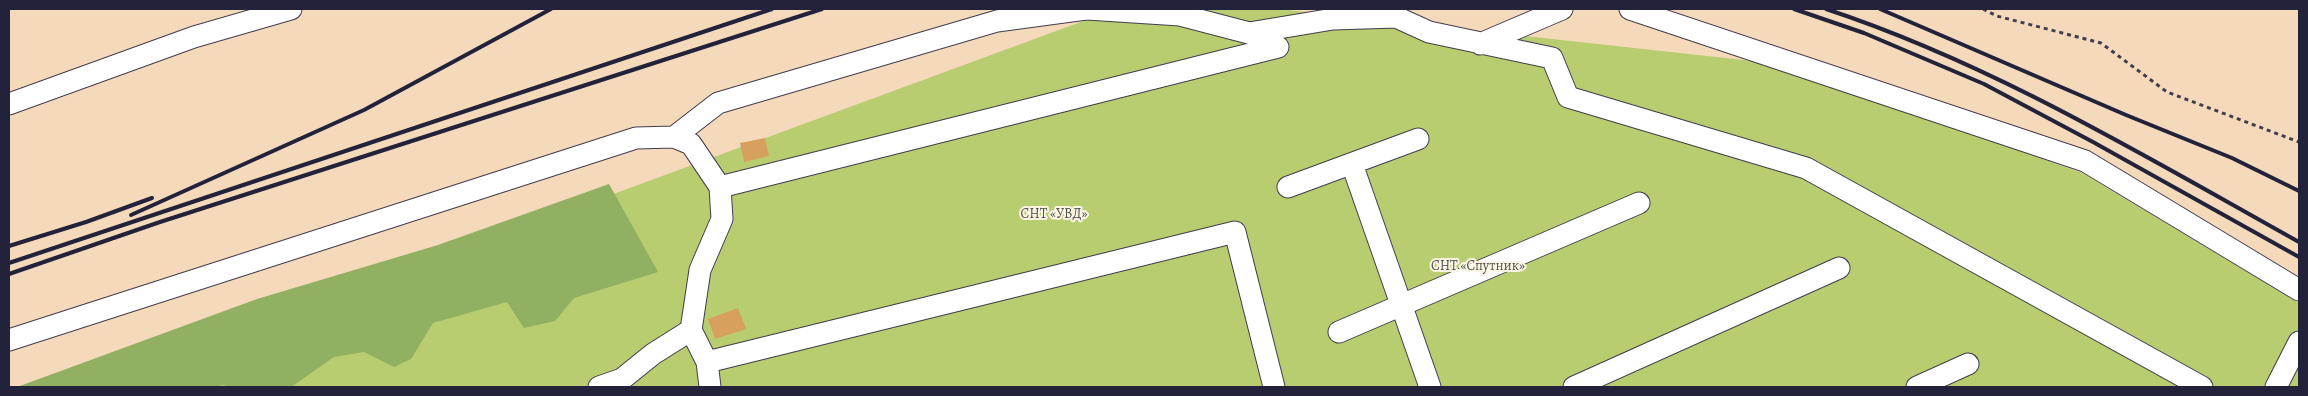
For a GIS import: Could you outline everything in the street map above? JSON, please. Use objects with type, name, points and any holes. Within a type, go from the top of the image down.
[{"type":"street","points":[[9,104],[194,37],[290,9]]},
{"type":"street","points":[[674,137],[718,103],[997,21],[1087,9],[1180,15],[1249,33],[1333,19],[1396,17],[1429,32],[1552,58],[1568,97],[1806,168],[2202,387]]},
{"type":"street","points":[[1480,44],[1562,9]]},
{"type":"street","points":[[1630,9],[2085,161],[2299,290]]},
{"type":"street","points":[[720,187],[1278,47]]},
{"type":"street","points":[[9,340],[636,138],[674,137],[691,144],[720,187],[722,219],[700,270],[691,330],[707,362],[710,387]]},
{"type":"street","points":[[1288,187],[1418,139]]},
{"type":"street","points":[[1352,164],[1430,387]]},
{"type":"street","points":[[1339,332],[1639,203]]},
{"type":"street","points":[[707,362],[1235,232],[1274,387]]},
{"type":"street","points":[[1574,387],[1838,268]]},
{"type":"street","points":[[599,387],[622,379],[653,354],[691,330]]},
{"type":"street","points":[[2276,387],[2299,342]]},
{"type":"street","points":[[1916,387],[1968,364]]},
{"type":"path","points":[[1983,9],[1996,16],[2101,44],[2167,92],[2299,142]]},
{"type":"green space","name":"СНТ «УВД»","points":[[1116,9],[1279,9],[1771,63],[2082,173],[2299,303],[2299,387],[89,387]]},
{"type":"green space","points":[[609,184],[658,272],[574,298],[555,321],[524,328],[507,302],[433,323],[411,359],[394,367],[364,352],[334,357],[291,387],[228,387],[224,385],[210,387],[17,387],[257,299],[438,245]]},
{"type":"building","points":[[765,138],[769,156],[744,162],[740,143]]},
{"type":"building","points":[[738,308],[746,329],[715,339],[708,319]]},
{"type":"railway","points":[[131,215],[364,110],[551,9]]},
{"type":"railway","points":[[9,263],[772,9]]},
{"type":"railway","points":[[9,274],[160,222],[822,9]]},
{"type":"railway","points":[[1794,9],[1864,33],[1984,84],[2093,142],[2299,257]]},
{"type":"railway","points":[[1826,9],[1888,31],[2009,84],[2126,145],[2299,242]]},
{"type":"railway","points":[[1880,9],[2126,115],[2232,158],[2299,191]]},
{"type":"railway","points":[[9,246],[86,222],[152,198]]},
{"type":"park label","name":"СНТ «Спутник»","points":[[1478,267]]}]
